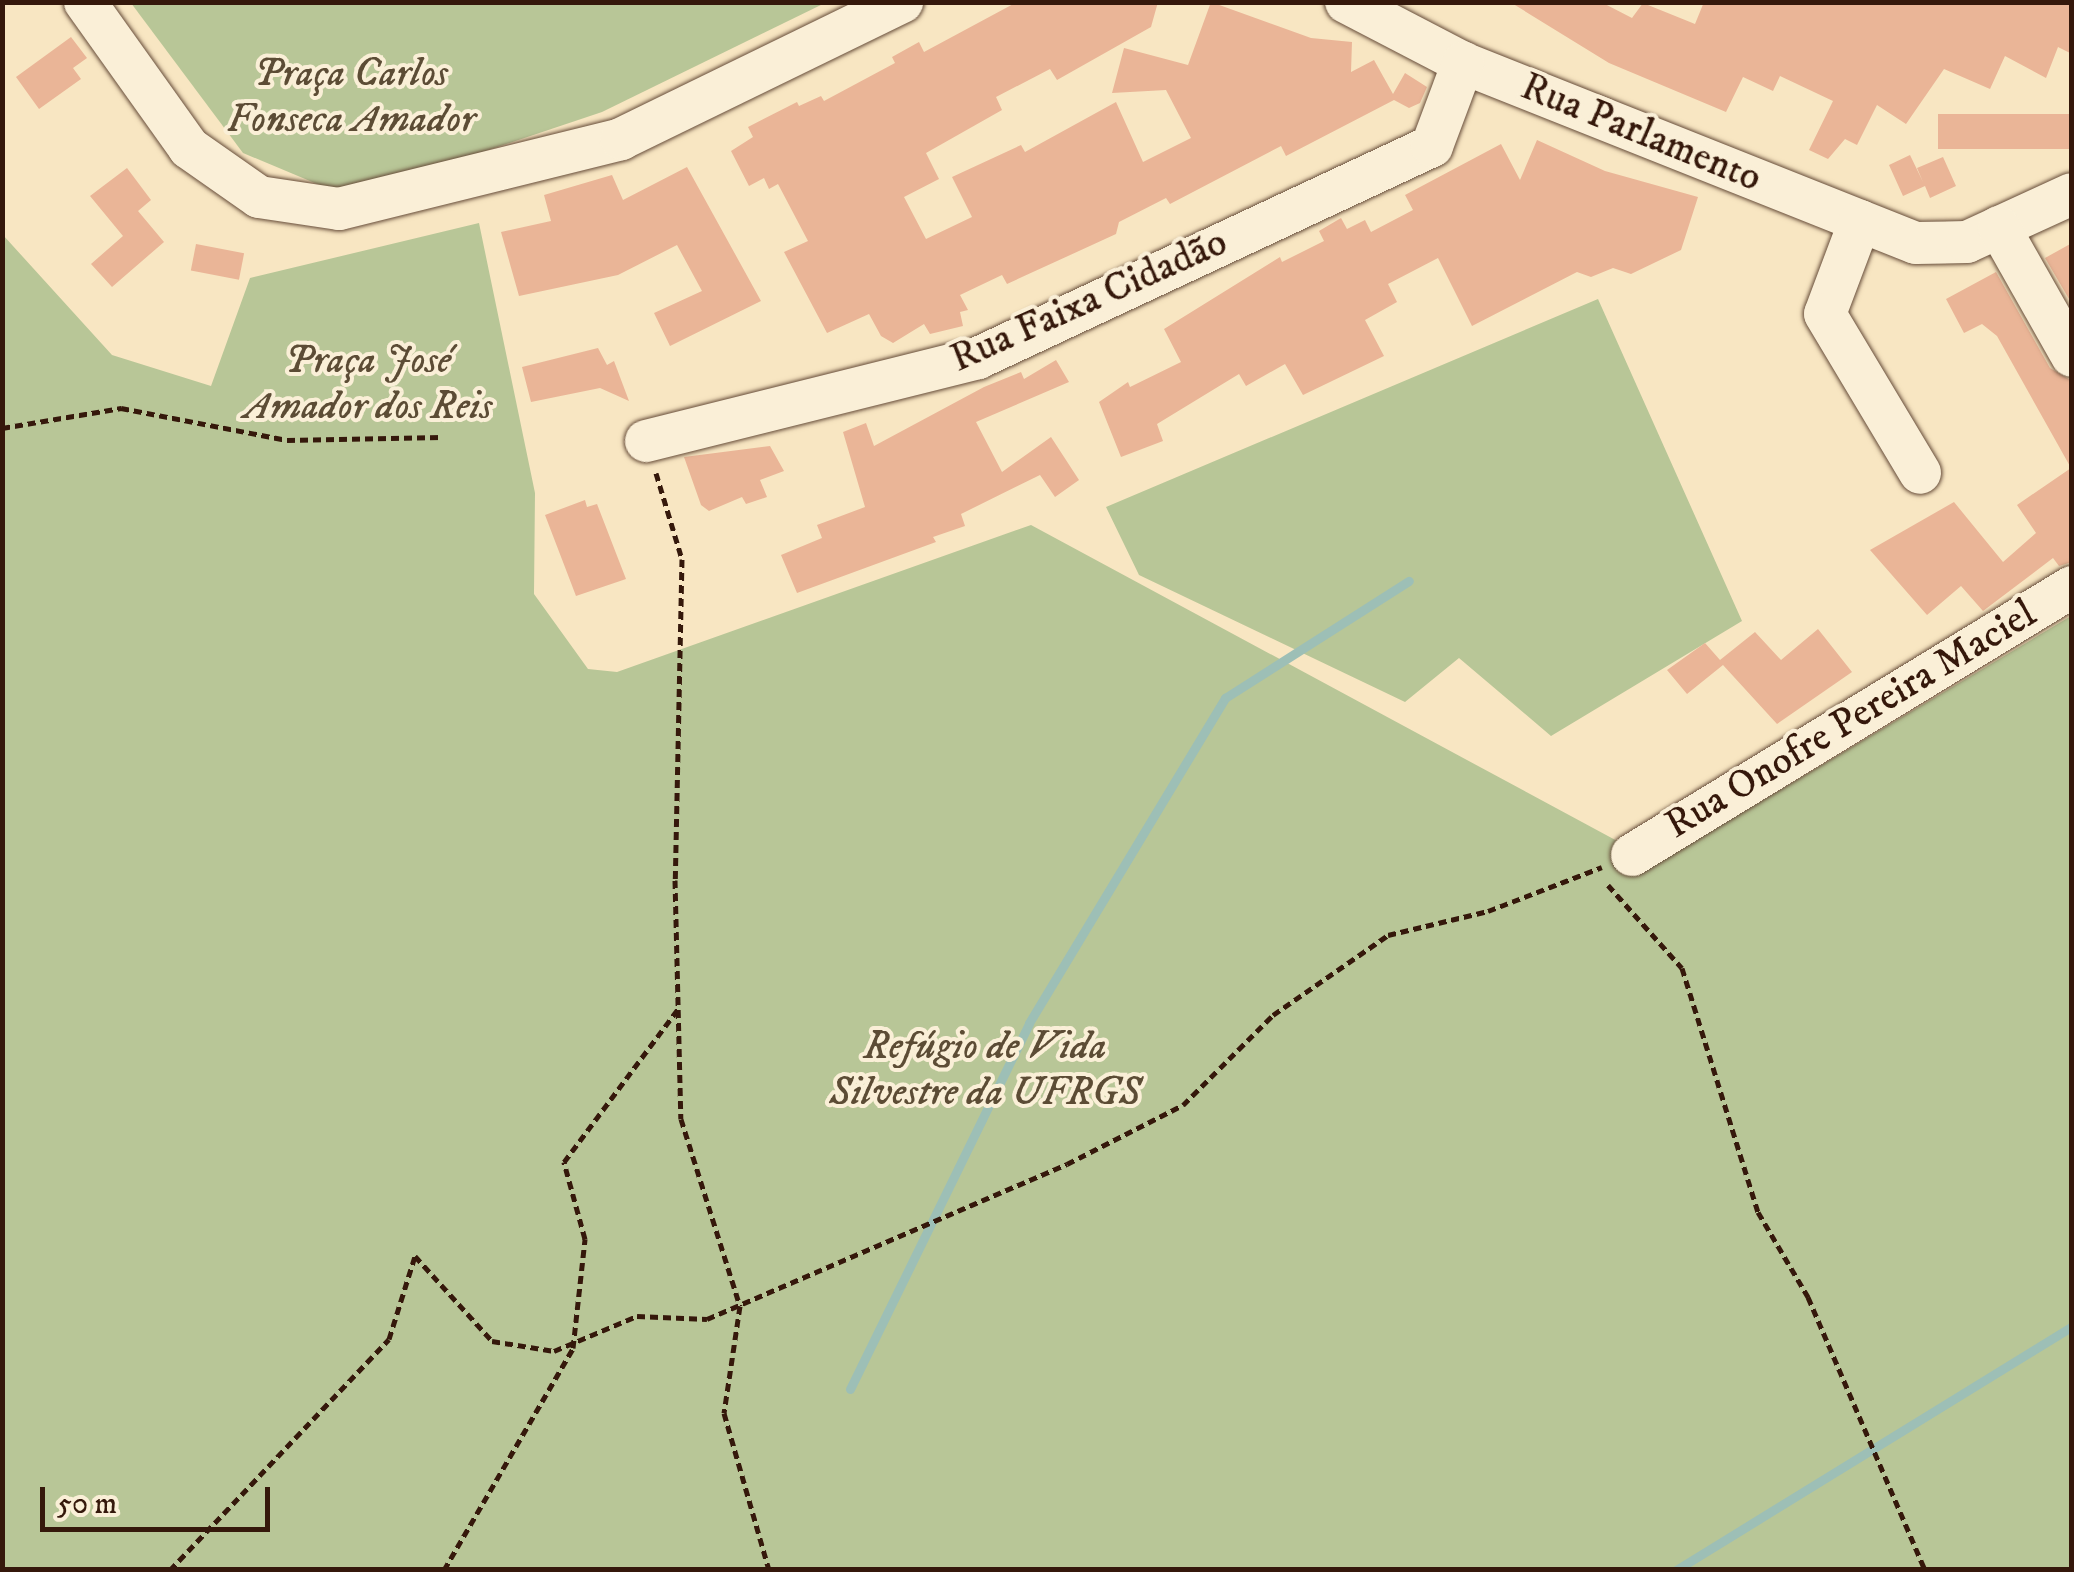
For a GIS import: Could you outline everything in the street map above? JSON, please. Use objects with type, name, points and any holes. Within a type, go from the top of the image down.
[{"type":"street","points":[[86,2],[189,148],[259,197],[338,209],[621,139],[902,2]]},
{"type":"street","name":"Rua Parlamento","points":[[1346,2],[1463,62],[1860,221],[1942,248],[1999,227]]},
{"type":"street","name":"Rua Faixa Cidadão","points":[[646,441],[996,350],[1432,146],[1463,62]]},
{"type":"street","points":[[2072,194],[1999,227],[2072,356]]},
{"type":"street","points":[[1860,221],[1825,314],[1920,473]]},
{"type":"street","name":"Rua Onofre Pereira Maciel","points":[[1613,862],[2072,587]]},
{"type":"path","points":[[2,428],[121,408],[287,440],[442,436]]},
{"type":"path","points":[[646,441],[682,559],[678,1009],[681,1119],[740,1306],[724,1413],[769,1570]]},
{"type":"path","points":[[170,1570],[389,1339],[415,1256],[492,1340],[554,1351],[573,1348],[637,1316],[707,1320],[1050,1172],[1184,1105],[1274,1015],[1388,935],[1488,910],[1613,862],[1682,968],[1758,1212],[1808,1297],[1925,1570]]},
{"type":"path","points":[[444,1570],[573,1348],[585,1239],[564,1162],[678,1009]]},
{"type":"green space","name":"Praça Carlos Fonseca Amador","points":[[131,3],[825,3],[602,112],[348,197],[243,153]]},
{"type":"green space","name":"Refúgio de Vida Silvestre da UFRGS","points":[[479,223],[535,493],[534,594],[588,669],[617,672],[1031,525],[1658,863],[2071,616],[2071,1569],[3,1570],[3,235],[112,355],[211,386],[250,278]]},
{"type":"green space","points":[[1598,299],[1742,621],[1551,736],[1459,658],[1405,702],[1139,575],[1106,507]]},
{"type":"building","points":[[1017,2],[1158,2],[1151,27],[1057,80],[1050,69],[996,97],[1002,110],[926,153],[939,179],[904,197],[926,239],[972,217],[952,177],[1021,145],[1025,152],[1116,102],[1143,162],[1191,138],[1166,90],[1112,93],[1124,48],[1188,65],[1211,2],[1311,38],[1352,42],[1351,72],[1374,60],[1393,94],[1405,73],[1427,87],[1420,103],[1409,108],[1394,100],[1286,156],[1281,146],[1170,204],[1166,198],[1119,222],[1116,234],[1007,284],[1002,275],[960,295],[968,310],[960,312],[963,326],[930,334],[924,324],[893,343],[881,336],[869,314],[827,333],[784,252],[808,241],[778,184],[769,189],[764,178],[749,186],[731,151],[753,137],[748,127],[797,102],[799,106],[821,96],[824,101],[895,63],[892,57],[919,42],[924,52]]},
{"type":"building","points":[[1510,2],[1601,2],[1632,18],[1643,3],[1695,24],[1704,2],[2072,2],[2072,54],[2058,47],[2046,78],[2005,56],[1990,89],[1944,69],[1906,124],[1877,105],[1857,145],[1845,139],[1828,159],[1809,150],[1833,101],[1780,76],[1773,91],[1743,77],[1726,112],[1609,63]]},
{"type":"building","points":[[71,37],[87,58],[73,68],[81,79],[39,109],[16,77]]},
{"type":"building","points":[[1938,114],[2072,114],[2072,149],[1938,149]]},
{"type":"building","points":[[1537,140],[1605,171],[1698,197],[1681,250],[1631,274],[1613,268],[1591,277],[1577,272],[1472,326],[1438,258],[1388,284],[1397,302],[1365,320],[1384,356],[1303,395],[1285,364],[1246,386],[1239,374],[1157,424],[1163,441],[1121,457],[1099,402],[1128,382],[1130,387],[1181,362],[1164,329],[1280,257],[1282,262],[1324,241],[1319,231],[1341,218],[1347,229],[1365,220],[1371,232],[1413,210],[1405,195],[1501,144],[1520,180]]},
{"type":"building","points":[[1910,155],[1923,182],[1917,168],[1943,157],[1956,186],[1930,198],[1925,186],[1903,196],[1889,165]]},
{"type":"building","points":[[687,167],[761,301],[670,346],[654,313],[702,291],[677,245],[618,275],[519,296],[501,232],[551,221],[544,195],[612,175],[623,200]]},
{"type":"building","points":[[127,168],[151,200],[138,211],[164,242],[112,287],[91,264],[123,236],[90,196]]},
{"type":"building","points":[[2072,243],[2072,304],[2045,258]]},
{"type":"building","points":[[196,244],[244,253],[239,280],[191,271]]},
{"type":"building","points":[[1996,272],[2050,368],[2072,381],[2072,562],[2059,566],[2053,558],[1983,611],[1961,586],[1927,615],[1870,550],[1954,502],[2003,562],[2036,533],[2017,505],[2071,468],[1997,336],[1982,324],[1964,333],[1946,299]]},
{"type":"building","points":[[598,348],[607,365],[614,361],[629,401],[600,388],[531,402],[522,367]]},
{"type":"building","points":[[1056,360],[1069,382],[976,422],[1002,472],[1051,437],[1079,480],[1055,497],[1040,475],[961,514],[965,526],[933,537],[936,542],[797,593],[781,555],[822,538],[817,525],[865,507],[843,432],[866,423],[874,446],[984,387],[1021,372],[1024,379]]},
{"type":"building","points":[[770,446],[784,471],[760,480],[767,497],[746,504],[742,497],[709,511],[701,505],[684,457]]},
{"type":"building","points":[[585,500],[587,507],[597,504],[626,579],[576,596],[545,515]]},
{"type":"building","points":[[1818,629],[1852,672],[1777,724],[1723,665],[1687,694],[1667,670],[1705,643],[1720,660],[1755,632],[1781,660]]},
{"type":"waterway","points":[[850,1389],[1029,1023],[1225,698],[1409,581]]},
{"type":"waterway","points":[[1676,1570],[2072,1326]]},
{"type":"park label","name":"Praça José Amador dos Reis","points":[[368,384]]}]
